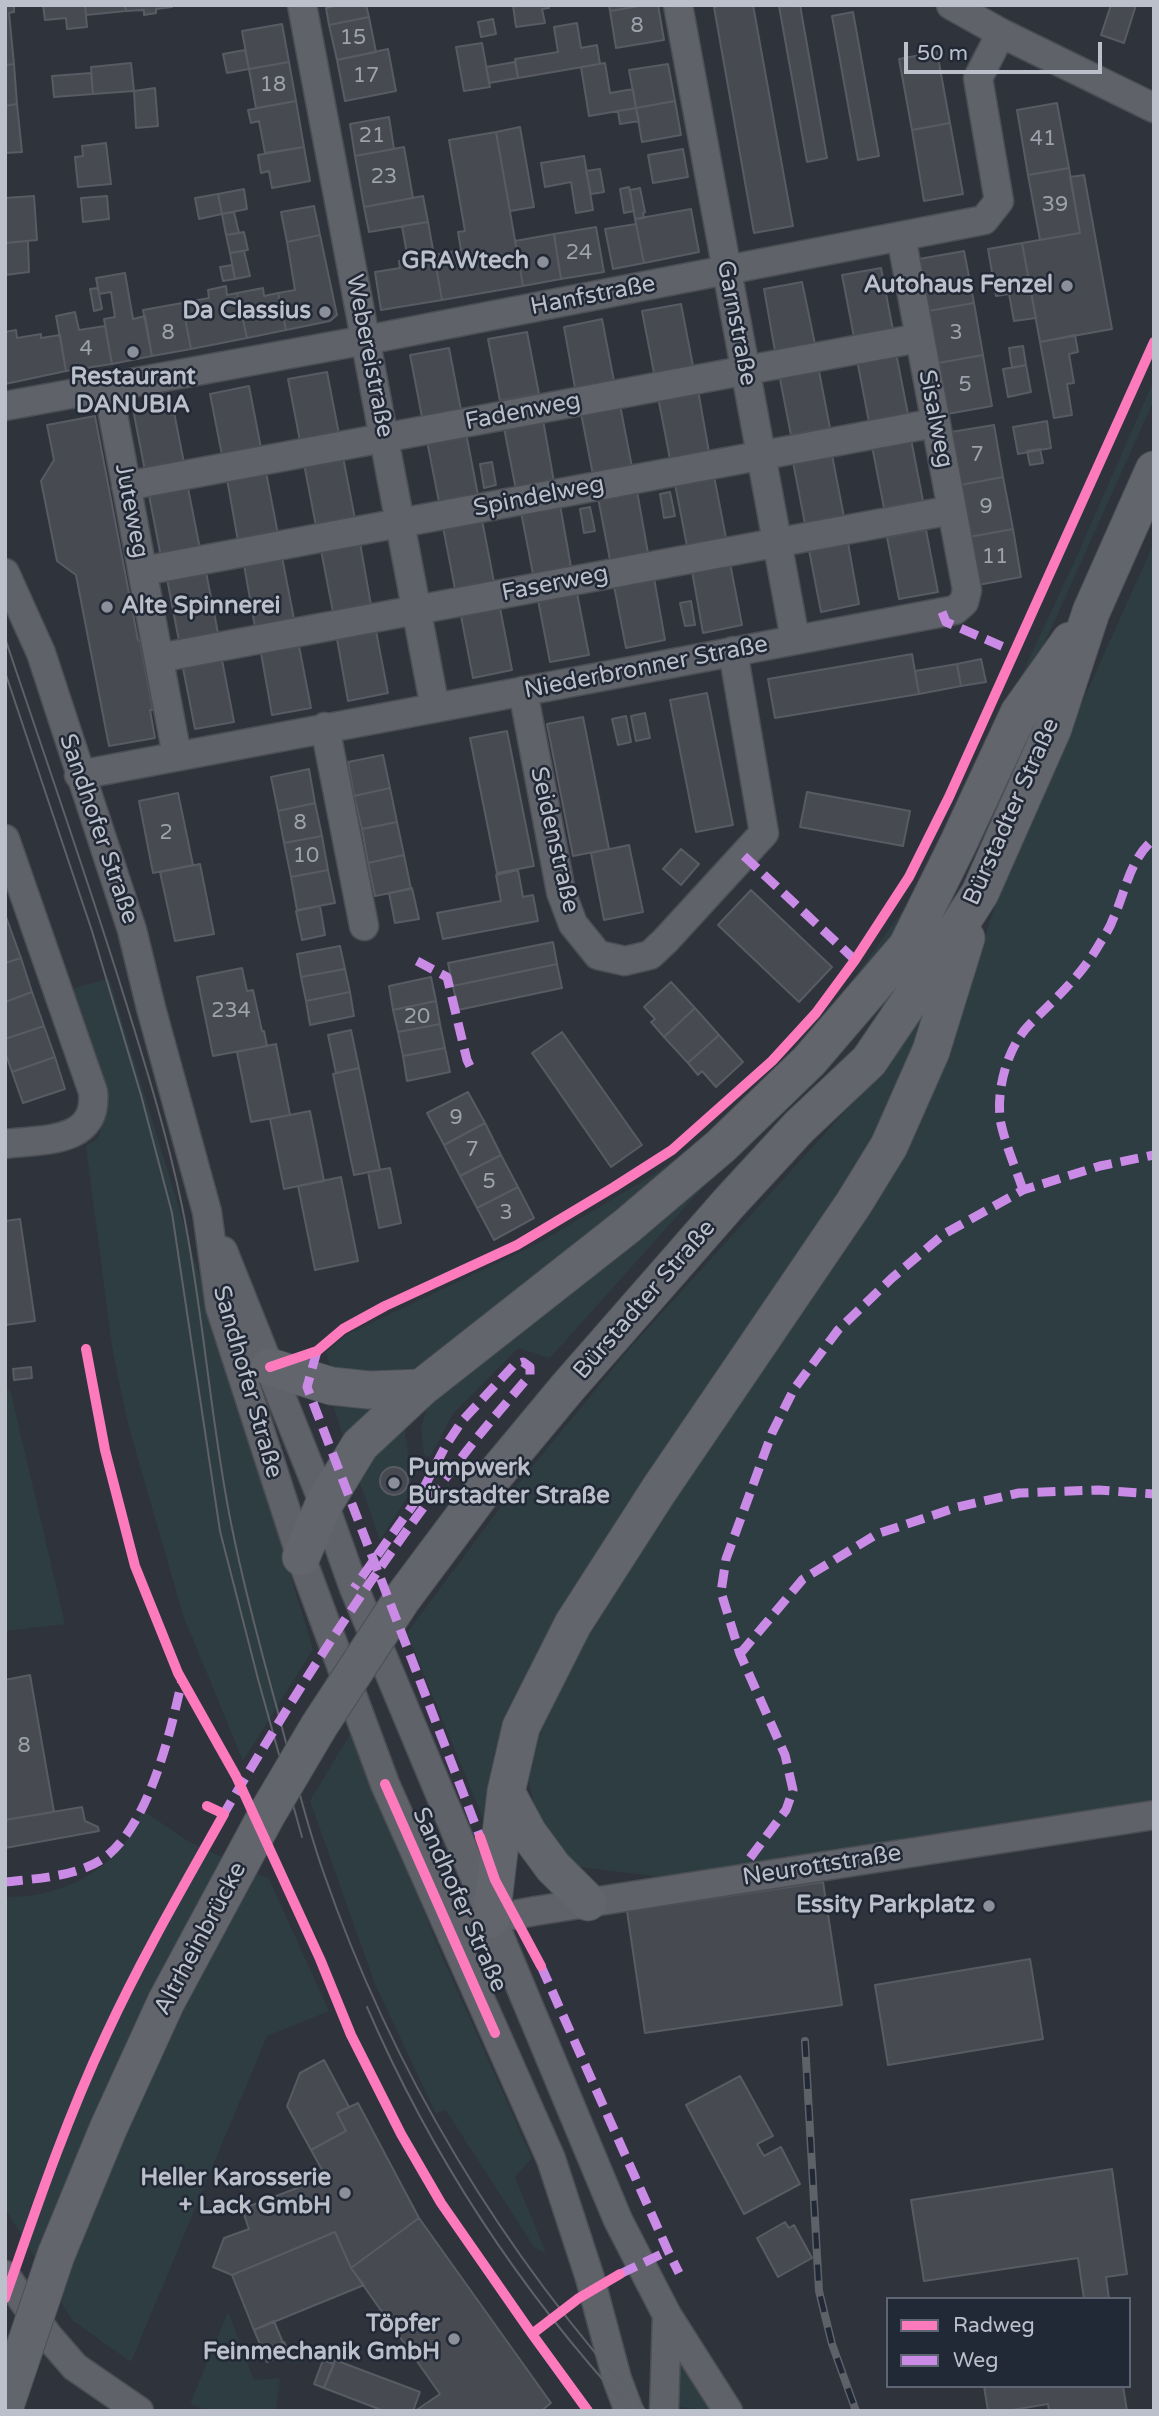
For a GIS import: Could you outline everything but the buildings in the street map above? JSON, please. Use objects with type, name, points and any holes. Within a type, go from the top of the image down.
[{"type":"main road","name":"Bürstadter Straße","points":[[494,1476],[568,1387],[799,1127],[869,1061],[934,965],[980,893],[1052,728],[1090,612],[1154,470]]},
{"type":"main road","name":"Bürstadter Straße","points":[[799,1127],[849,1051],[911,943],[1019,713],[1090,612]]},
{"type":"main road","points":[[491,1919],[506,1792],[521,1727],[573,1625],[659,1490],[854,1203],[889,1146],[931,1051],[980,893]]},
{"type":"main road","points":[[301,1557],[324,1504],[360,1446],[421,1388],[607,1242],[721,1146],[809,1061],[911,943]]},
{"type":"main road","points":[[270,1367],[331,1386],[369,1390],[421,1388]]},
{"type":"main road","name":"Altrheinbrücke","points":[[5,2406],[55,2255],[166,2002],[267,1814],[319,1726],[401,1599],[494,1476]]},
{"type":"main road","points":[[506,1792],[528,1833],[553,1867],[588,1902]]},
{"type":"street","name":"Webereistraße","points":[[302,5],[435,708]]},
{"type":"street","name":"Garnstraße","points":[[678,5],[795,639]]},
{"type":"street","points":[[965,9],[1001,33],[1154,108]]},
{"type":"street","name":"Hanfstraße","points":[[5,405],[366,340],[984,220],[999,201],[978,78],[1001,33]]},
{"type":"street","name":"Sisalweg","points":[[901,236],[967,590],[964,602]]},
{"type":"street","name":"Fadenweg","points":[[127,486],[919,338]]},
{"type":"street","name":"Juteweg","points":[[108,388],[177,756]]},
{"type":"street","name":"Spindelweg","points":[[143,571],[936,423]]},
{"type":"street","name":"Faserweg","points":[[159,658],[952,510]]},
{"type":"street","name":"Sandhofer Straße","points":[[5,573],[41,653],[132,930],[150,1008],[207,1212],[324,1504],[354,1588],[618,2220],[667,2315],[728,2411]]},
{"type":"street","name":"Niederbronner Straße","points":[[79,775],[954,610],[964,602]]},
{"type":"street","name":"Seidenstraße","points":[[523,691],[561,892],[573,924],[598,955],[625,961],[650,955],[658,948],[764,833],[733,651]]},
{"type":"street","points":[[325,727],[364,926]]},
{"type":"street","points":[[5,839],[93,1092],[94,1107],[89,1121],[79,1131],[57,1137],[5,1144]]},
{"type":"street","name":"Sandhofer Straße","points":[[207,1212],[220,1307],[301,1557],[385,1784],[551,2160],[590,2278],[617,2379],[629,2411]]},
{"type":"street","name":"Neurottstraße","points":[[453,1936],[491,1919],[588,1902],[1154,1815]]},
{"type":"street","points":[[5,2275],[48,2336],[75,2367],[139,2411]]},
{"type":"street","points":[[664,2411],[667,2315]]},
{"type":"shaded area","points":[[1154,380],[1154,400],[962,826],[907,921],[760,1100],[429,1363],[402,1376],[333,1375],[326,1352],[346,1335],[537,1244],[653,1175],[706,1135],[776,1072],[836,1003],[914,895],[960,806],[1073,565]]},
{"type":"shaded area","points":[[1154,543],[1154,1803],[669,1878],[564,1865],[537,1817],[527,1775],[542,1719],[588,1633],[940,1076],[1007,869]]},
{"type":"shaded area","points":[[943,974],[864,1164],[506,1725],[484,1821],[407,1633],[514,1489],[629,1349],[859,1096]]},
{"type":"shaded area","points":[[109,978],[313,1649],[243,1761],[183,1615],[128,1424],[112,1347],[86,1146],[98,1138],[108,1110],[65,991]]},
{"type":"shaded area","points":[[737,1149],[550,1358],[518,1348],[453,1414],[430,1457],[424,1455],[421,1427],[429,1403]]},
{"type":"shaded area","points":[[10,1389],[65,1624],[5,1631],[5,1390]]},
{"type":"shaded area","points":[[331,1398],[391,1402],[346,1446]]},
{"type":"shaded area","points":[[404,1422],[412,1490],[380,1540],[356,1472]]},
{"type":"shaded area","points":[[352,1731],[439,1949],[532,2158],[515,2177],[546,2253],[534,2247],[445,2109],[436,2114],[375,1984],[310,1801]]},
{"type":"shaded area","points":[[142,1810],[188,1841],[269,1879],[329,2011],[267,2036],[131,2362],[72,2320],[5,2208],[5,1898],[48,1892],[93,1873],[117,1852]]},
{"type":"shaded area","points":[[228,2312],[254,2380],[280,2378],[276,2411],[207,2411],[190,2404]]},
{"type":"shaded area","points":[[675,2355],[711,2411],[674,2406]]},
{"type":"tram line","points":[[5,638],[109,948],[170,1152],[190,1246],[224,1488],[237,1550],[252,1617],[323,1871],[382,2018],[457,2158],[545,2289],[646,2411]]},
{"type":"tram line","points":[[5,672],[92,931],[141,1095],[172,1213],[220,1531],[302,1837]]},
{"type":"tram line","points":[[367,2007],[420,2116],[482,2220],[552,2318],[631,2411]]},
{"type":"railway","points":[[805,2041],[819,2291],[832,2344],[856,2411]]},
{"type":"marked path","points":[[942,612],[946,622],[1015,652]]},
{"type":"marked path","points":[[1023,1190],[1001,1124],[1001,1084],[1009,1057],[1030,1024],[1068,986],[1093,955],[1110,925],[1133,866],[1154,839]]},
{"type":"marked path","points":[[744,856],[855,960]]},
{"type":"marked path","points":[[417,961],[447,977],[470,1066]]},
{"type":"marked path","points":[[750,1858],[786,1810],[793,1790],[785,1755],[740,1654],[721,1592],[726,1559],[772,1433],[794,1389],[838,1330],[892,1278],[944,1234],[1023,1190],[1100,1166],[1154,1155]]},
{"type":"marked path","points":[[317,1351],[307,1387],[480,1837]]},
{"type":"marked path","points":[[222,1817],[307,1677],[368,1586],[465,1453],[530,1375],[530,1367],[523,1362],[514,1365],[462,1421],[420,1495],[354,1588]]},
{"type":"marked path","points":[[740,1654],[803,1579],[877,1534],[958,1507],[1019,1493],[1098,1490],[1154,1494]]},
{"type":"marked path","points":[[5,1882],[45,1878],[85,1868],[108,1855],[123,1840],[136,1820],[157,1774],[182,1680]]},
{"type":"marked path","points":[[541,1966],[679,2273]]},
{"type":"marked path","points":[[620,2274],[668,2251]]},
{"type":"cycle path","points":[[270,1367],[317,1351],[343,1329],[385,1306],[517,1245],[672,1150],[772,1061],[816,1013],[855,960],[909,877],[949,797],[1154,342]]},
{"type":"cycle path","points":[[86,1349],[105,1450],[135,1566],[178,1673],[236,1776],[320,1959],[351,2035],[401,2134],[441,2203],[588,2411]]},
{"type":"cycle path","points":[[385,1784],[495,2033]]},
{"type":"cycle path","points":[[5,2298],[52,2165],[91,2067],[148,1951],[224,1814],[207,1806]]},
{"type":"cycle path","points":[[480,1837],[495,1880],[541,1966]]},
{"type":"cycle path","points":[[532,2334],[579,2298],[620,2274]]},
{"type":"place","name":"GRAWtech","points":[[543,262]]},
{"type":"place","name":"Autohaus Fenzel","points":[[1067,286]]},
{"type":"place","name":"Da Classius","points":[[325,312]]},
{"type":"place","name":"Restaurant DANUBIA","points":[[133,352]]},
{"type":"place","name":"Alte Spinnerei","points":[[107,607]]},
{"type":"place","name":"Pumpwerk Bürstadter Straße","points":[[394,1483]]},
{"type":"place","name":"Essity Parkplatz","points":[[989,1906]]},
{"type":"place","name":"Heller Karosserie + Lack GmbH","points":[[345,2193]]},
{"type":"place","name":"Töpfer Feinmechanik GmbH","points":[[454,2339]]}]
